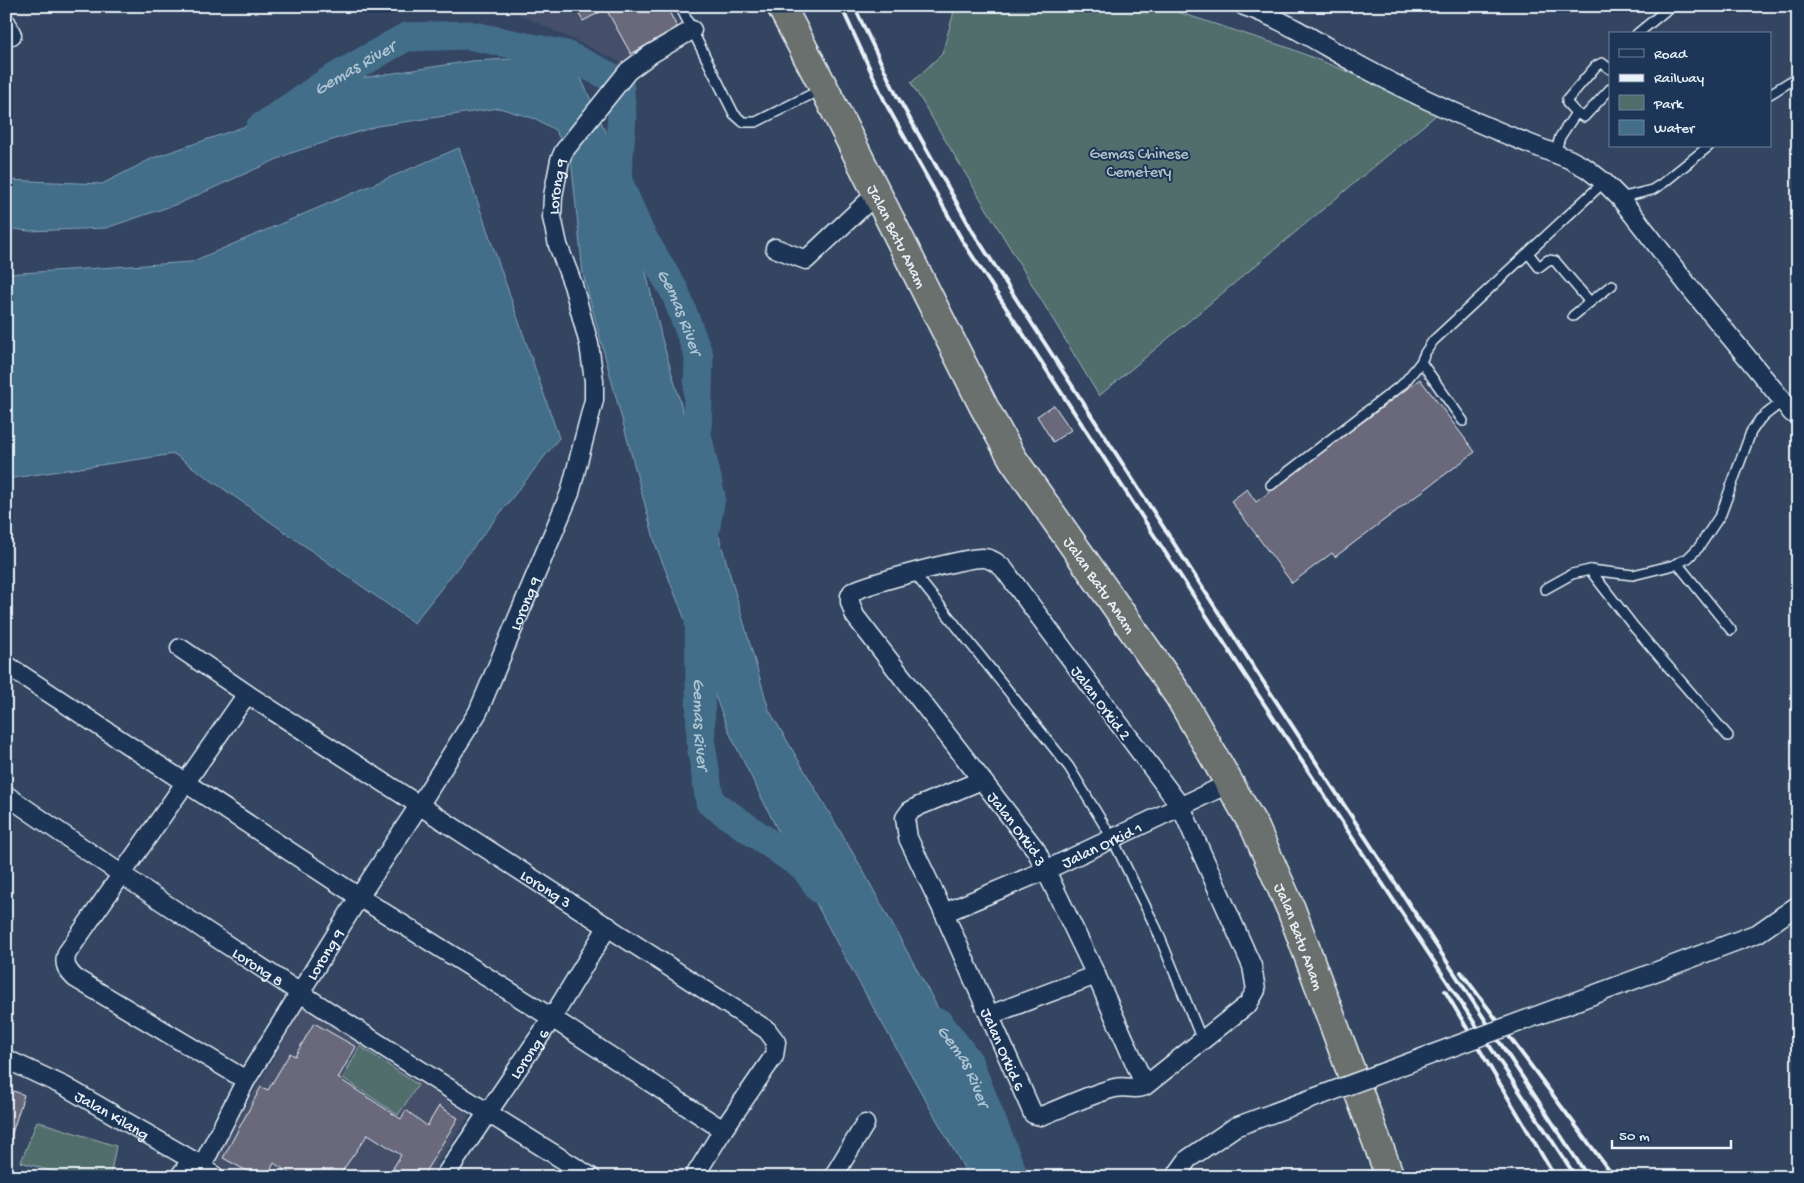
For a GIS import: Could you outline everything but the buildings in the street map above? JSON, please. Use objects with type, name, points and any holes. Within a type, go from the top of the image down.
[{"type":"highway","name":"Jalan Batu Anam","points":[[782,6],[984,408],[1013,459],[1179,696],[1255,828],[1291,909],[1390,1177]]},
{"type":"street","points":[[1244,6],[1281,23],[1367,70],[1454,113],[1586,168],[1620,198],[1690,288],[1793,412]]},
{"type":"street","name":"Lorong 9","points":[[179,1177],[203,1168],[246,1080],[359,897],[478,712],[570,493],[594,400],[594,381],[589,344],[573,285],[558,244],[552,217],[553,196],[560,160],[564,151],[628,70],[692,30]]},
{"type":"street","points":[[775,248],[806,260],[877,193]]},
{"type":"street","name":"Jalan Orkid 2","points":[[850,596],[856,590],[914,573],[982,558],[995,562],[1003,568],[1180,807],[1252,966],[1256,990],[1248,1004],[1202,1040]]},
{"type":"street","name":"Jalan Orkid 3","points":[[850,596],[855,616],[1036,850],[1096,975],[1145,1086]]},
{"type":"street","name":"Lorong 3","points":[[180,648],[247,694],[608,926],[772,1035],[776,1042],[774,1056],[723,1130],[694,1177]]},
{"type":"street","points":[[8,666],[359,897],[552,1018],[723,1130]]},
{"type":"street","points":[[246,1080],[75,978],[68,971],[64,962],[67,952],[247,694]]},
{"type":"street","name":"Jalan Orkid 6","points":[[982,780],[919,806],[910,811],[904,818],[908,838],[990,1015],[1031,1111],[1035,1115],[1041,1116],[1113,1088],[1126,1086],[1131,1089],[1139,1089],[1145,1086]]},
{"type":"street","name":"Jalan Orkid 1","points":[[944,913],[1046,870],[1230,783]]},
{"type":"street","name":"Lorong 8","points":[[6,795],[121,875],[487,1113],[591,1177]]},
{"type":"street","points":[[1175,1177],[1188,1159],[1235,1127],[1647,976],[1758,933],[1798,905]]},
{"type":"street","name":"Lorong 6","points":[[444,1177],[552,1018],[608,926]]},
{"type":"street","points":[[990,1015],[1096,975]]},
{"type":"street","points":[[1145,1086],[1202,1040]]},
{"type":"street","name":"Jalan Kilang","points":[[6,1059],[66,1087],[203,1168]]},
{"type":"street","points":[[833,1177],[866,1124]]},
{"type":"lane","points":[[680,6],[734,114],[743,122],[756,122],[824,88]]},
{"type":"lane","points":[[1638,32],[1671,6]]},
{"type":"lane","points":[[1609,67],[1602,63],[1596,66],[1567,100],[1568,106],[1582,117],[1587,116],[1609,90]]},
{"type":"lane","points":[[1772,93],[1791,81],[1798,79]]},
{"type":"lane","points":[[1555,154],[1560,137],[1576,113]]},
{"type":"lane","points":[[1620,198],[1652,190],[1663,184],[1707,148]]},
{"type":"lane","points":[[1271,485],[1404,383],[1421,362],[1424,352],[1433,341],[1604,182]]},
{"type":"lane","points":[[1528,253],[1539,267],[1548,260],[1555,261],[1590,302]]},
{"type":"lane","points":[[1573,316],[1612,285]]},
{"type":"lane","points":[[1421,362],[1463,421]]},
{"type":"lane","points":[[1545,589],[1572,574],[1590,570],[1633,575],[1677,563],[1688,558],[1700,547],[1721,514],[1751,432],[1760,419],[1793,412]]},
{"type":"lane","points":[[1677,563],[1731,630]]},
{"type":"lane","points":[[1590,570],[1634,628],[1728,736]]},
{"type":"lane","points":[[914,573],[1069,767],[1112,838],[1157,930],[1202,1040]]},
{"type":"shaded area","points":[[502,6],[669,6],[684,35],[625,64]]},
{"type":"shaded area","points":[[304,1005],[469,1115],[428,1177],[234,1177],[215,1161]]},
{"type":"green space","name":"Gemas Chinese Cemetery","points":[[954,6],[1159,6],[1289,48],[1442,110],[1099,396],[911,83],[942,54]]},
{"type":"green space","points":[[360,1046],[418,1085],[398,1115],[343,1078]]},
{"type":"green space","points":[[37,1121],[116,1146],[110,1177],[71,1177],[21,1162]]},
{"type":"water","points":[[530,58],[572,59],[609,139],[635,227],[662,339],[769,710],[861,867],[1030,1177],[969,1177],[838,945],[730,734],[656,546],[583,274],[571,158],[555,130],[536,119],[499,108],[377,126],[291,153],[180,203],[106,228],[29,231],[6,228],[6,180],[102,184],[153,158],[249,125],[355,79],[471,61]]},
{"type":"water","points":[[459,148],[559,438],[414,623],[174,454],[6,479],[6,274],[191,262]]},
{"type":"waterway","name":"Gemas River","points":[[260,128],[329,81],[406,37],[468,35],[566,55],[619,81],[622,116],[617,179],[640,233],[675,292],[699,356],[697,435],[711,497],[703,542]]},
{"type":"waterway","name":"Gemas River","points":[[699,616],[701,744],[710,802],[805,868],[820,889]]},
{"type":"waterway","name":"Gemas River","points":[[939,1023],[968,1061],[1014,1177]]},
{"type":"railway","points":[[841,6],[886,104],[962,240],[1245,675],[1576,1177]]},
{"type":"railway","points":[[854,6],[896,94],[973,232],[1255,669],[1588,1177]]},
{"type":"railway","points":[[1461,972],[1614,1177]]},
{"type":"railway","points":[[1445,991],[1555,1177]]}]
